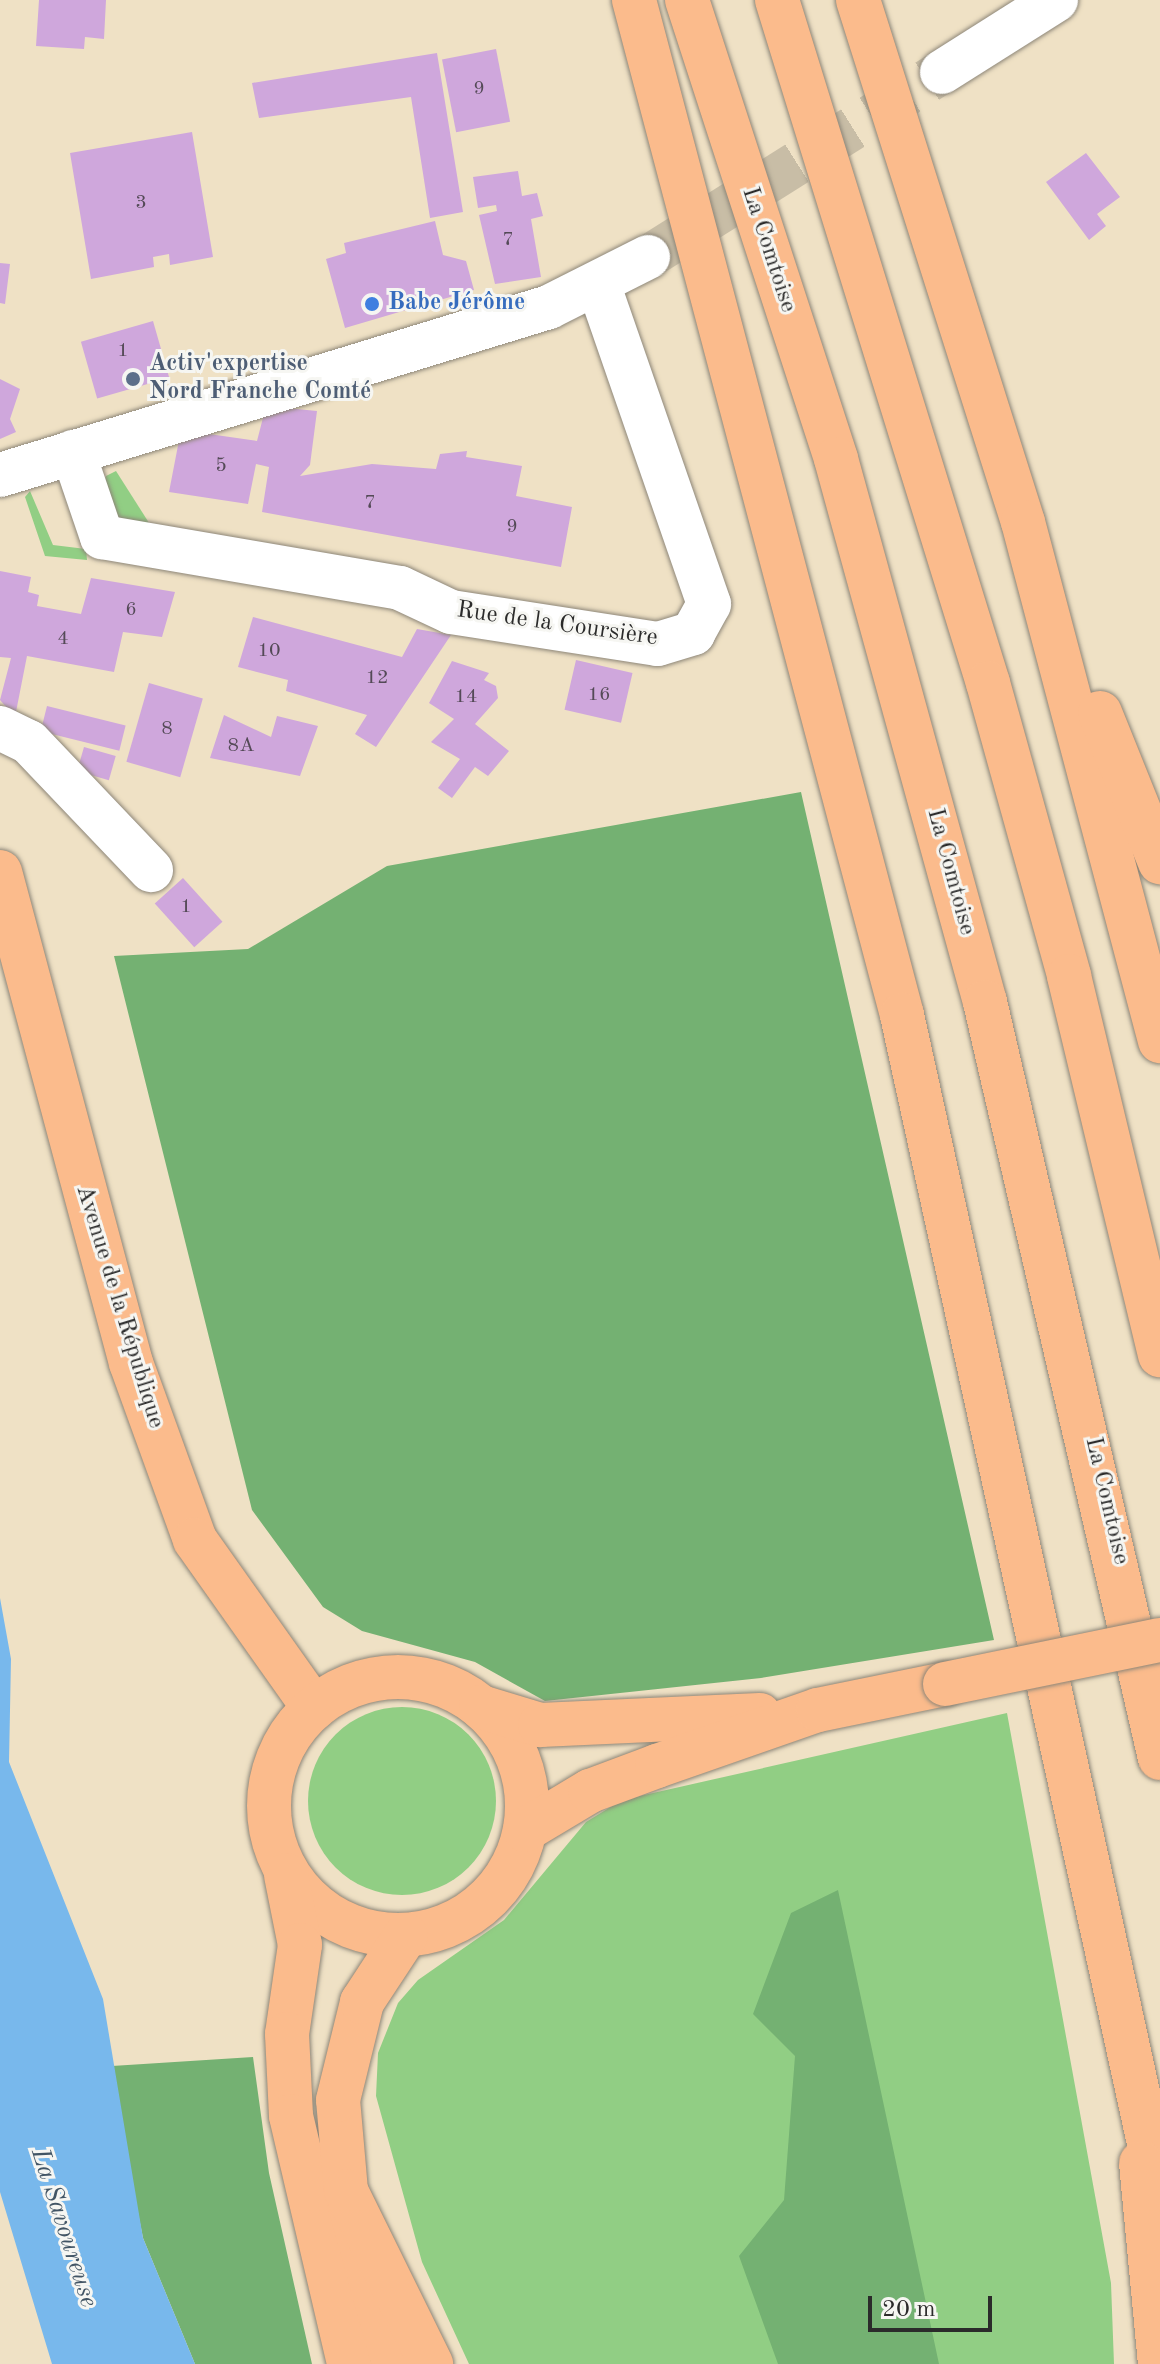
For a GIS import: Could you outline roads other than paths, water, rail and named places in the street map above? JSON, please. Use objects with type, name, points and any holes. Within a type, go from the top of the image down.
[{"type":"main road","points":[[634,0],[902,1015],[1160,2193]]},
{"type":"main road","name":"La Comtoise","points":[[687,0],[836,459],[985,1002],[1123,1572],[1160,1758]]},
{"type":"main road","points":[[777,0],[988,683],[1069,976],[1160,1355]]},
{"type":"main road","points":[[858,0],[1023,522],[1160,1041]]},
{"type":"main road","points":[[1023,522],[1160,862]]},
{"type":"main road","name":"Avenue de la République","points":[[0,872],[131,1363],[195,1540],[314,1708]]},
{"type":"main road","points":[[525,1830],[609,1783],[818,1710],[1160,1640]]},
{"type":"main road","points":[[349,2364],[291,2116],[287,2034],[300,1945],[269,1796],[283,1748],[314,1708],[353,1685],[398,1677],[442,1685],[481,1707],[540,1725],[818,1710]]},
{"type":"main road","points":[[285,1869],[324,1912],[349,1926],[406,1935],[434,1930],[484,1903],[503,1882],[525,1830],[520,1763],[481,1707]]},
{"type":"main road","points":[[394,2364],[346,2191],[338,2121],[347,2046],[362,2002],[406,1935]]},
{"type":"main road","points":[[1129,2049],[1160,2364]]},
{"type":"main road","points":[[346,2191],[431,2364]]},
{"type":"street","points":[[942,72],[1056,0]]},
{"type":"street","points":[[0,475],[599,287],[648,257]]},
{"type":"street","name":"Rue de la Coursière","points":[[73,452],[102,537],[400,588],[451,612],[658,644],[693,633],[709,604],[599,287]]},
{"type":"street","points":[[0,728],[29,742],[151,870]]},
{"type":"water","name":"La Savoureuse","points":[[0,1598],[11,1659],[9,1762],[103,1999],[143,2238],[195,2364],[52,2364],[0,2192]]},
{"type":"tunnel","points":[[648,257],[942,72]]},
{"type":"place","name":"Babe Jérôme","points":[[372,304]]},
{"type":"place","name":"Activ'expertise Nord Franche Comté","points":[[133,379]]}]
